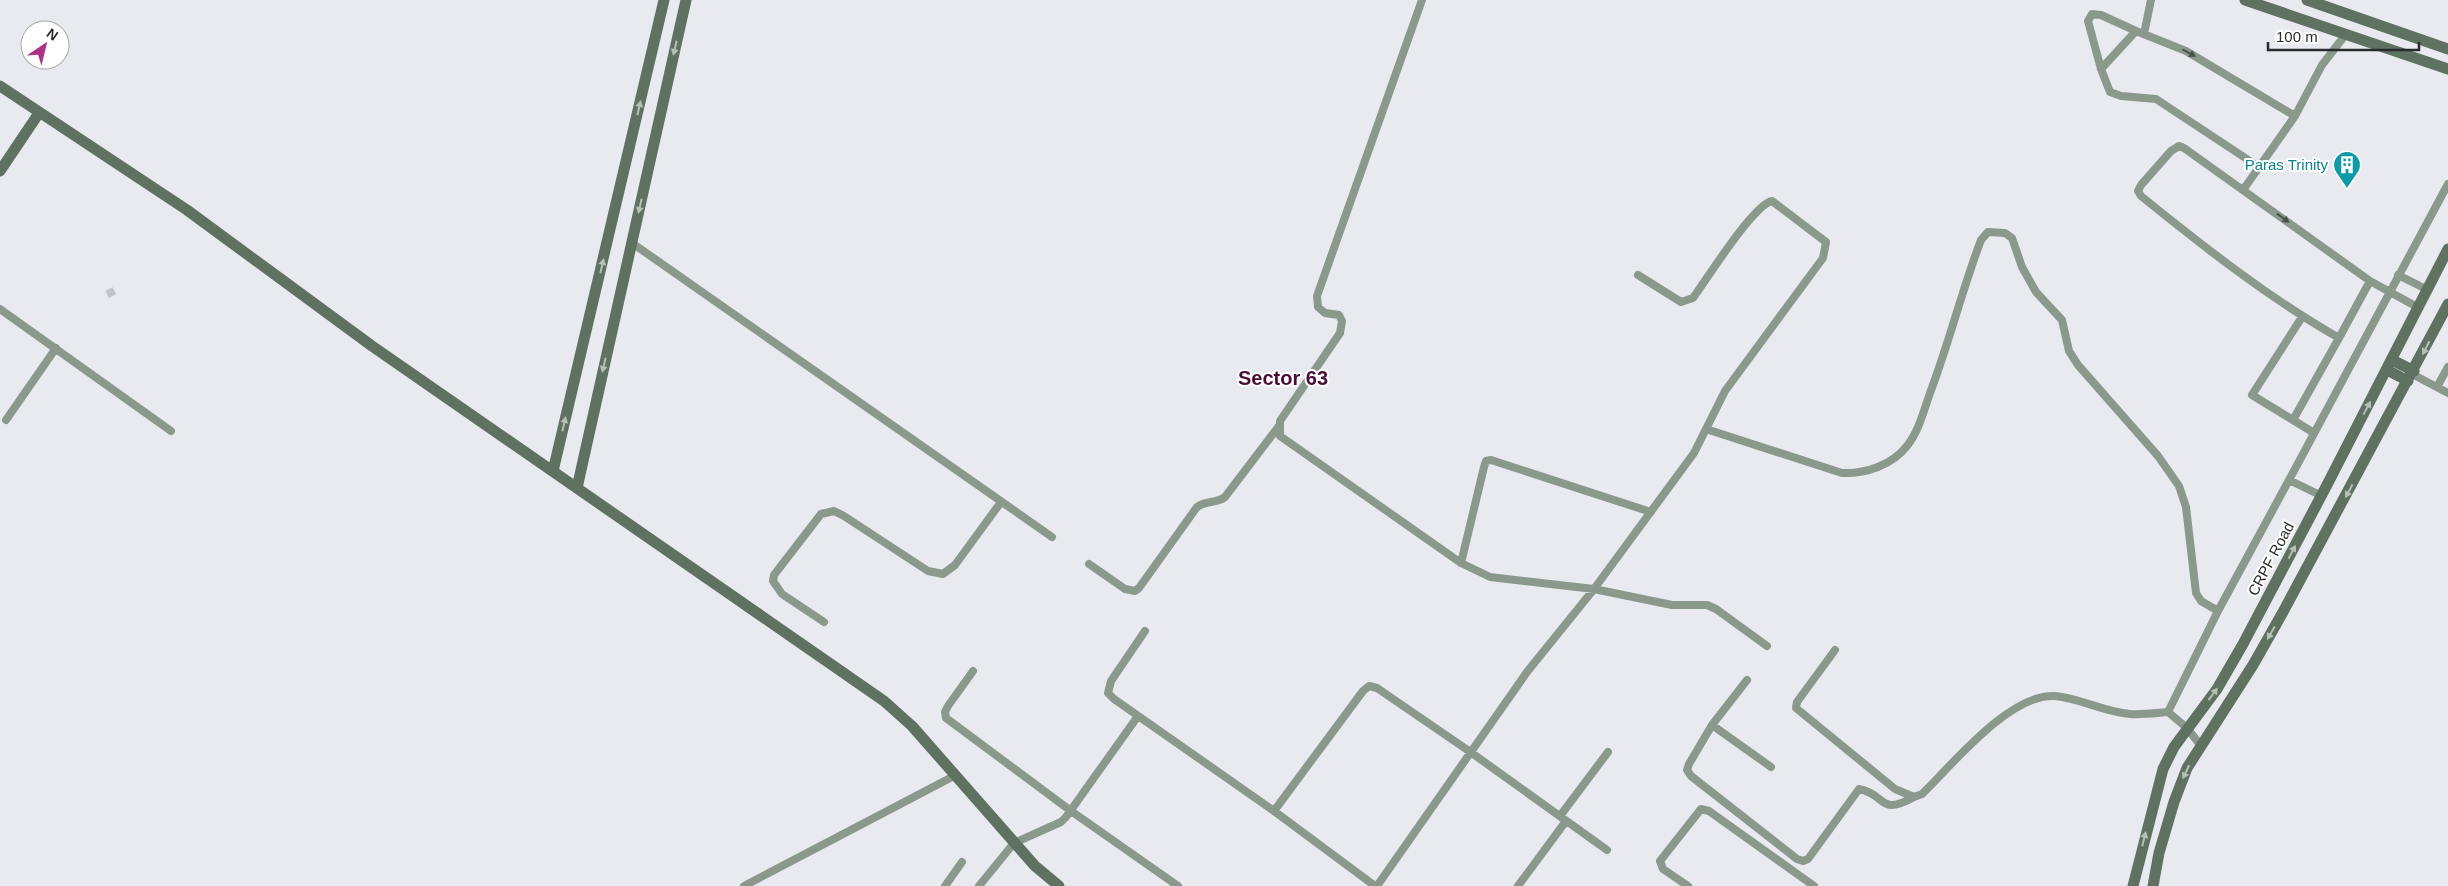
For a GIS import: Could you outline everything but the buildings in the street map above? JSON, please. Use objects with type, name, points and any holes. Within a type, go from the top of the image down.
[{"type":"street","points":[[553,471],[664,0]]},
{"type":"street","points":[[577,488],[686,0]]},
{"type":"street","points":[[1089,564],[1125,589],[1135,591],[1139,588],[1197,507],[1202,503],[1214,503],[1225,497],[1279,426],[1285,413],[1340,333],[1342,321],[1339,315],[1326,313],[1318,307],[1317,296],[1422,0]]},
{"type":"street","points":[[2144,34],[2152,0]]},
{"type":"street","points":[[2245,0],[2448,70]]},
{"type":"street","points":[[2307,0],[2448,49]]},
{"type":"street","points":[[2259,167],[2156,99],[2121,96],[2110,92],[2101,69],[2088,21],[2092,14],[2101,15],[2186,51],[2295,116]]},
{"type":"street","points":[[2101,69],[2136,31]]},
{"type":"street","points":[[2243,190],[2295,116],[2322,65],[2346,34]]},
{"type":"street","points":[[2433,44],[2448,44]]},
{"type":"street","points":[[2425,62],[2448,76]]},
{"type":"street","points":[[0,86],[187,210],[372,346],[884,701],[912,726],[1014,843],[1035,866],[1058,886]]},
{"type":"street","points":[[0,171],[39,113]]},
{"type":"street","points":[[2339,338],[2302,317],[2140,196],[2138,191],[2141,185],[2171,151],[2179,146],[2370,281],[2419,308]]},
{"type":"street","points":[[2168,712],[2218,611],[2388,292],[2448,184]]},
{"type":"street","points":[[1144,631],[1108,687],[1108,693],[1376,886],[1527,672],[1594,589],[1694,453],[1725,391],[1823,258],[1826,242],[1772,201],[1766,202],[1749,220],[1693,298],[1681,302],[1638,275]]},
{"type":"street","points":[[1706,429],[1842,473],[1865,472],[1883,464],[1908,446],[1917,429],[1947,347],[1981,240],[1992,230],[2006,233],[2012,238],[2022,267],[2036,292],[2062,320],[2070,351],[2078,365],[2158,456],[2178,486],[2186,507],[2196,592],[2202,600],[2218,611]]},
{"type":"street","points":[[632,243],[1052,537]]},
{"type":"street","name":"CRPF Road","points":[[2132,886],[2163,769],[2187,728],[2217,689],[2239,651],[2322,496],[2448,249]]},
{"type":"street","points":[[2398,274],[2428,290]]},
{"type":"street","points":[[2293,420],[2370,281]]},
{"type":"street","points":[[2153,886],[2174,802],[2187,768],[2283,612],[2448,304]]},
{"type":"street","points":[[0,309],[171,431]]},
{"type":"street","points":[[2302,317],[2252,395],[2314,433]]},
{"type":"street","points":[[6,420],[56,348]]},
{"type":"street","points":[[2390,365],[2448,393]]},
{"type":"street","points":[[2437,387],[2448,367]]},
{"type":"street","points":[[1279,426],[1280,436],[1285,441],[1461,563],[1490,577],[1594,589],[1672,605],[1706,605],[1716,609],[1767,646]]},
{"type":"street","points":[[1461,563],[1486,461],[1491,460],[1651,512]]},
{"type":"street","points":[[2289,480],[2322,496]]},
{"type":"street","points":[[824,622],[782,594],[773,581],[774,575],[821,514],[834,512],[844,516],[928,571],[943,574],[955,565],[1001,502]]},
{"type":"street","points":[[1835,650],[1797,702],[1796,708],[1895,790],[1914,797]]},
{"type":"street","points":[[973,671],[948,706],[945,712],[946,718],[1176,886]]},
{"type":"street","points":[[1747,680],[1712,724],[1689,764],[1688,770],[1691,776],[1797,859],[1803,861],[1808,859],[1859,789],[1891,806],[1898,806],[1922,794],[1991,725],[2013,710],[2040,698],[2054,696],[2130,714],[2168,712],[2187,728],[2202,746]]},
{"type":"street","points":[[1274,811],[1363,691],[1369,686],[1377,688],[1470,751],[1607,850]]},
{"type":"street","points":[[979,886],[1014,843],[1061,822],[1071,811],[1138,716]]},
{"type":"street","points":[[1712,724],[1772,767]]},
{"type":"street","points":[[1518,886],[1608,752]]},
{"type":"street","points":[[744,886],[954,776]]},
{"type":"street","points":[[1688,886],[1663,869],[1660,861],[1701,810],[1709,811],[1814,886]]},
{"type":"street","points":[[945,886],[962,862]]},
{"type":"tunnel","points":[[109,289],[113,297]]},
{"type":"place","name":"Paras Trinity","points":[[2347,189]]},
{"type":"district","name":"Sector 63","points":[[1283,378]]}]
